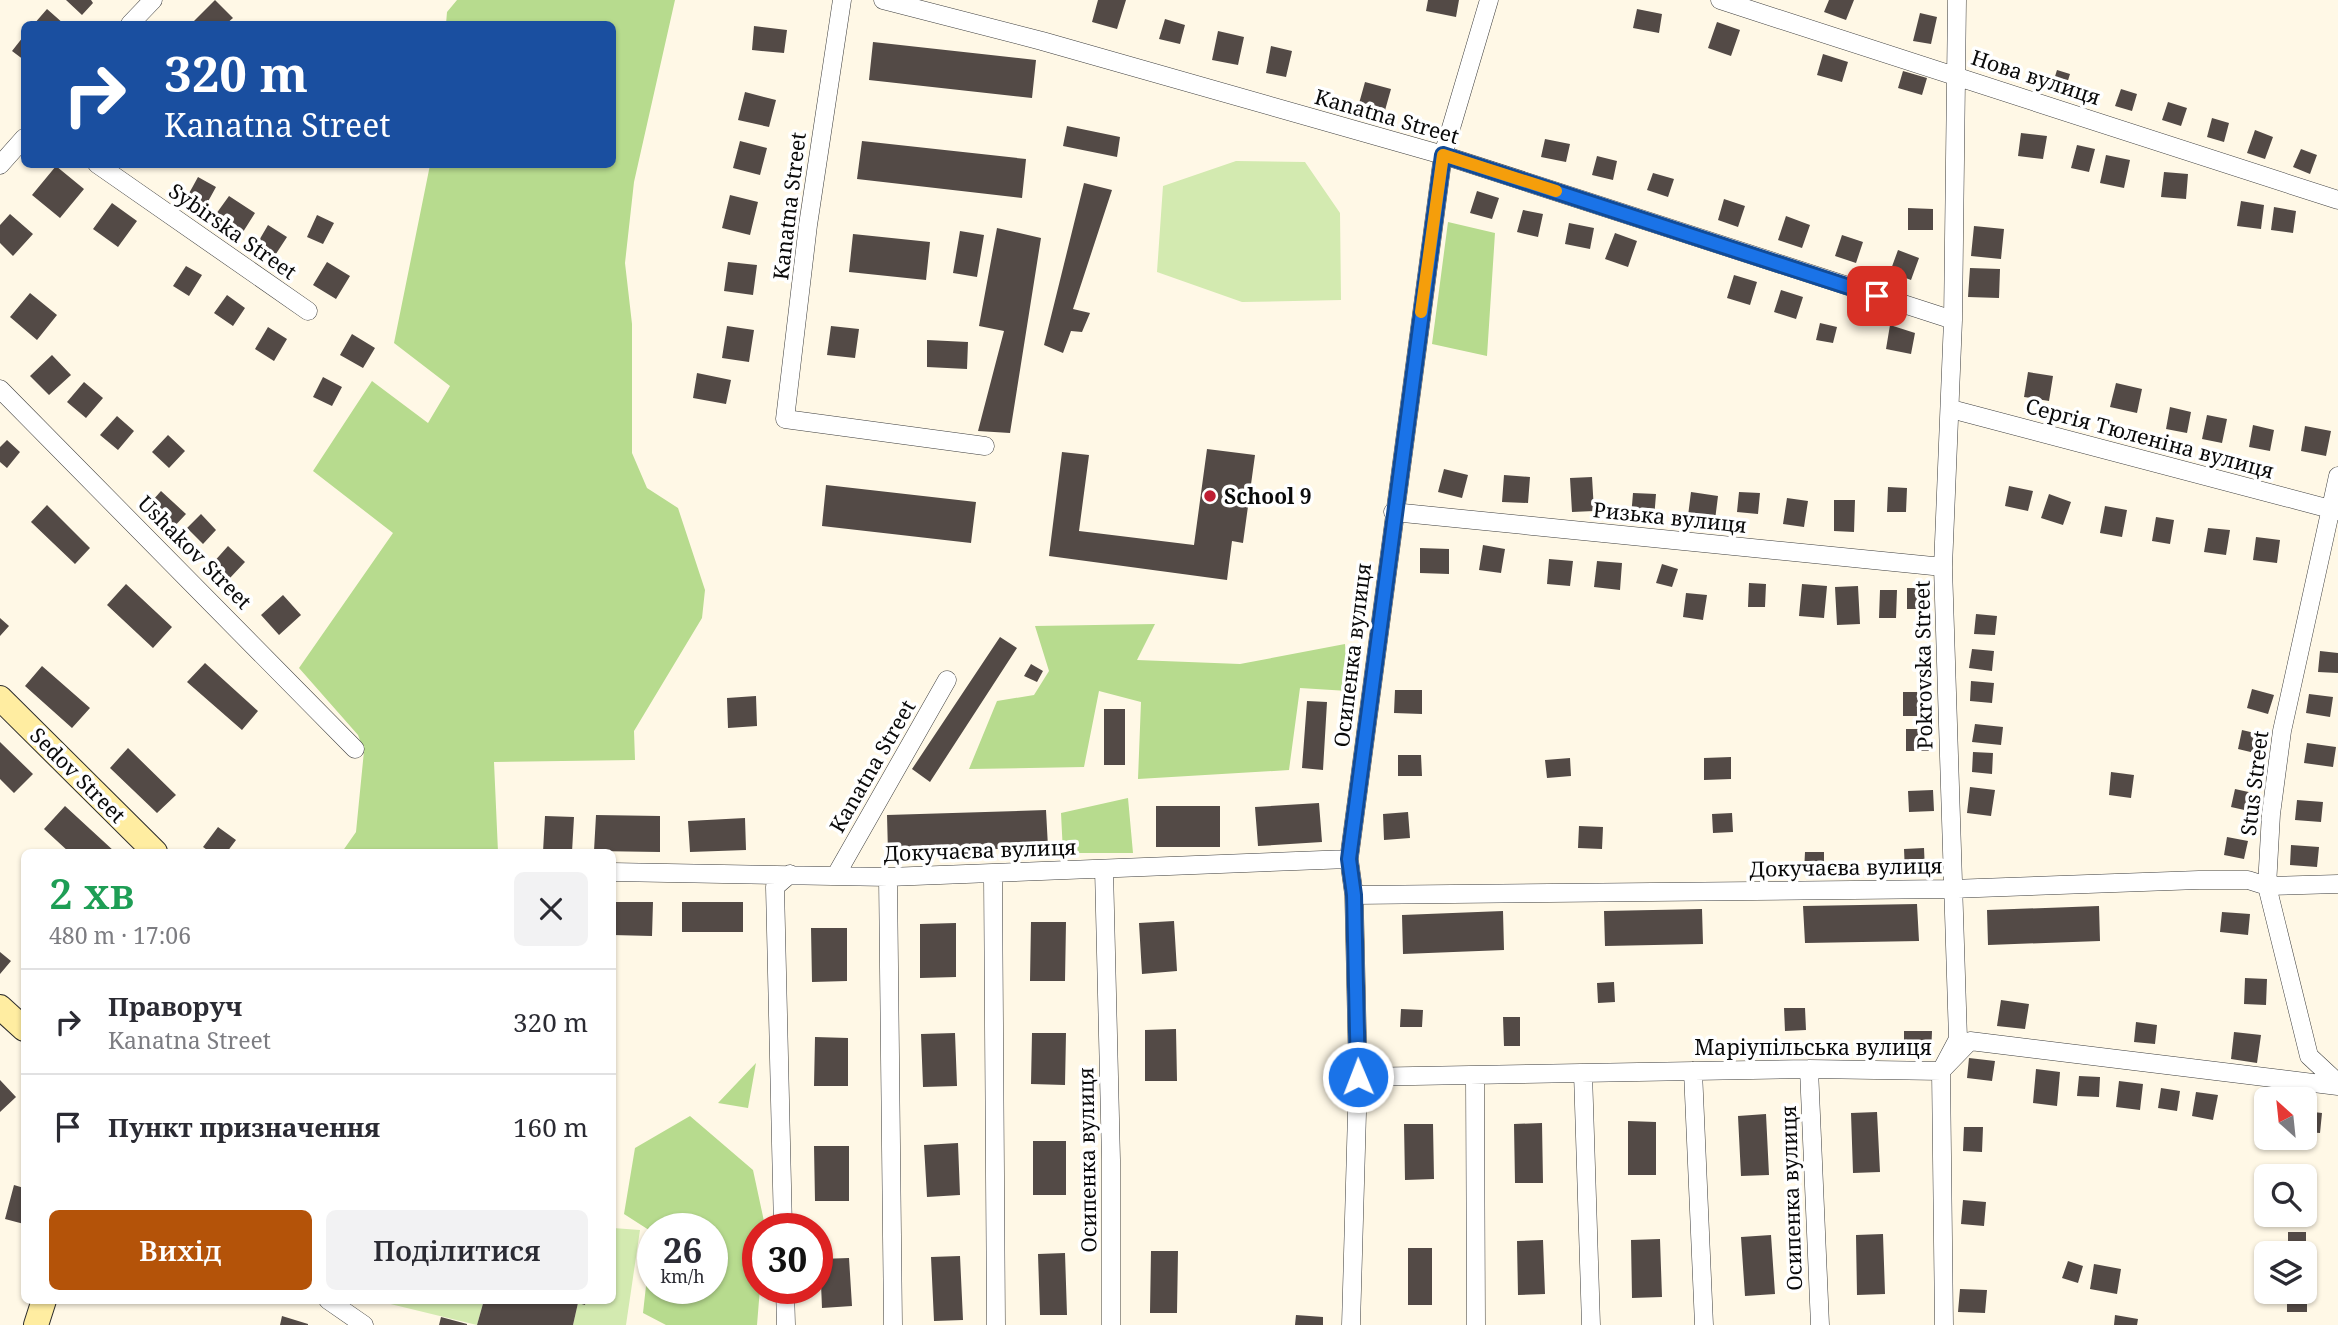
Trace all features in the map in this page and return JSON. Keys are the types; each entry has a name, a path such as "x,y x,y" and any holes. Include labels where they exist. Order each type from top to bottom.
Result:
{"street":[{"path":"133,21 153,0"},
{"name":"Kanatna Street","path":"842,0 808,225 785,419 985,446"},
{"name":"Kanatna Street","path":"883,0 1056,44 1443,155 1954,320"},
{"name":"Осипенка вулиця","path":"1351,1325 1358,1077 1354,895 1349,859 1393,512 1443,155 1489,0"},
{"name":"Нова вулиця","path":"1720,0 2338,200"},
{"name":"Pokrovska Street","path":"1944,1325 1941,1070 1958,1039 1951,889 1943,567 1954,320 1957,0"},
{"path":"0,164 21,141"},
{"name":"Sybirska Street","path":"103,168 308,311"},
{"name":"Ushakov Street","path":"0,389 355,749"},
{"name":"Сергія Тюленіна вулиця","path":"1951,409 2334,510"},
{"name":"Stus Street","path":"2338,476 2334,510 2282,731 2271,814 2267,886 2309,1056 2338,1084"},
{"name":"Ризька вулиця","path":"1393,512 1943,567"},
{"name":"Kanatna Street","path":"836,875 947,680"},
{"name":"Sedov Street","path":"0,698 152,849"},
{"name":"Докучаєва вулиця","path":"616,872 888,877 1349,859"},
{"name":"Осипенка вулиця","path":"1104,869 1111,1160 1111,1325"},
{"path":"783,1213 775,887 790,874"},
{"path":"993,875 996,1325"},
{"path":"888,877 893,1325"},
{"name":"Докучаєва вулиця","path":"1354,895 1951,889 2199,880 2248,880 2267,886 2338,884"},
{"path":"0,1007 21,1026"},
{"name":"Маріупільська вулиця","path":"1358,1077 1809,1069 1941,1070 1970,1041 2338,1084"},
{"name":"Осипенка вулиця","path":"1809,1069 1820,1325"},
{"path":"1693,1071 1704,1325"},
{"path":"1583,1073 1591,1325"},
{"path":"1475,1075 1476,1325"},
{"path":"36,1325 43,1304"},
{"path":"334,1304 364,1325"},
{"path":"785,1304 786,1325"}],"green space":[{"path":"457,0 675,0 634,182 625,263 632,324 632,453 647,488 678,508 705,590 702,618 634,731 635,760 494,762 498,849 344,849 356,832 364,751 358,735 299,668 393,533 313,471 372,381 428,423 450,386 394,343 429,168 616,168 616,21 446,21 447,12"},
{"path":"1236,161 1305,162 1340,213 1341,300 1242,302 1157,272 1163,186"},
{"path":"1448,222 1495,233 1487,356 1432,344"},
{"path":"1155,624 1137,660 1240,664 1345,644 1348,691 1300,688 1289,770 1138,779 1141,702 1099,691 1084,767 969,769 997,701 1034,695 1049,671 1035,626"},
{"path":"1128,798 1133,853 1063,853 1061,813"},
{"path":"756,1063 748,1108 718,1103"},
{"path":"690,1116 753,1170 762,1213 742,1213 742,1304 759,1304 757,1325 666,1325 643,1313 644,1304 728,1304 728,1213 637,1213 637,1222 624,1214 635,1148"},
{"path":"616,1228 637,1230 637,1250 626,1325 573,1325 578,1304 616,1304"},
{"path":"390,1304 483,1304 477,1325"}],"building":[{"path":"66,0 91,0 93,3 82,15"},
{"path":"215,0 233,18 230,21 194,21"},
{"path":"1098,0 1126,0 1117,29 1092,22"},
{"path":"1428,0 1459,0 1456,17 1426,11"},
{"path":"1829,0 1854,0 1846,20 1824,12"},
{"path":"47,9 61,21 37,21"},
{"path":"1637,9 1662,14 1659,33 1633,28"},
{"path":"1920,13 1937,17 1931,44 1913,41"},
{"path":"1165,19 1185,25 1180,44 1159,39"},
{"path":"1717,22 1740,30 1731,56 1708,48"},
{"path":"754,26 787,30 784,53 752,50"},
{"path":"1218,31 1244,37 1238,65 1212,60"},
{"path":"21,40 21,58 12,51"},
{"path":"873,42 1036,60 1032,98 869,80"},
{"path":"1271,46 1292,51 1286,77 1266,73"},
{"path":"1823,54 1848,62 1842,82 1817,75"},
{"path":"2057,70 2070,74 2065,90 2052,86"},
{"path":"1903,71 1927,78 1922,95 1898,88"},
{"path":"1365,82 1391,89 1384,114 1358,107"},
{"path":"2121,89 2137,94 2132,111 2115,106"},
{"path":"745,92 776,100 769,127 738,120"},
{"path":"2168,102 2187,108 2181,126 2162,120"},
{"path":"2212,118 2229,123 2224,142 2207,137"},
{"path":"1067,126 1120,137 1117,157 1063,146"},
{"path":"2255,130 2273,137 2265,159 2247,153"},
{"path":"2021,133 2047,136 2043,159 2018,156"},
{"path":"1545,139 1570,144 1566,162 1541,157"},
{"path":"740,141 767,148 760,175 733,168"},
{"path":"862,141 1026,159 1022,198 857,179"},
{"path":"2077,145 2095,149 2089,172 2071,168"},
{"path":"2301,149 2317,155 2310,174 2293,167"},
{"path":"2106,155 2130,160 2124,188 2100,183"},
{"path":"1597,156 1617,161 1613,180 1592,175"},
{"path":"54,168 58,168 84,189 60,218 32,195"},
{"path":"2164,172 2188,174 2186,199 2161,197"},
{"path":"1653,173 1674,179 1668,197 1647,190"},
{"path":"198,177 216,187 205,207 187,197"},
{"path":"1084,183 1112,190 1073,309 1090,313 1082,332 1071,331 1063,353 1044,345"},
{"path":"1477,191 1499,198 1492,219 1470,213"},
{"path":"730,195 758,202 750,235 722,228"},
{"path":"229,196 255,213 243,232 216,214"},
{"path":"1724,199 1745,206 1738,227 1718,220"},
{"path":"2241,201 2264,205 2261,229 2237,226"},
{"path":"112,203 137,221 118,247 93,229"},
{"path":"2274,207 2296,211 2293,233 2271,230"},
{"path":"1908,208 1933,209 1933,230 1908,230"},
{"path":"1523,210 1543,214 1538,237 1517,232"},
{"path":"10,214 33,234 13,256 0,243 0,225"},
{"path":"317,215 334,223 323,244 307,237"},
{"path":"1786,216 1810,225 1802,248 1778,240"},
{"path":"1569,223 1594,228 1590,249 1565,244"},
{"path":"268,225 287,237 272,260 254,249"},
{"path":"1974,226 2004,229 2001,259 1971,256"},
{"path":"997,228 1041,238 1010,433 978,431 1004,331 979,326"},
{"path":"960,231 984,235 977,277 953,273"},
{"path":"1615,233 1637,241 1628,267 1605,259"},
{"path":"853,234 930,242 926,280 849,272"},
{"path":"1842,235 1863,242 1856,263 1835,256"},
{"path":"1898,250 1919,258 1911,280 1890,272"},
{"path":"327,262 350,276 336,299 313,285"},
{"path":"728,262 757,265 753,295 724,291"},
{"path":"186,266 202,275 189,296 173,286"},
{"path":"1970,268 2000,269 1999,298 1968,297"},
{"path":"1734,275 1757,282 1750,305 1727,298"},
{"path":"1781,290 1803,297 1796,319 1774,312"},
{"path":"30,293 57,315 37,340 10,317"},
{"path":"227,295 245,308 233,326 214,313"},
{"path":"1820,323 1837,327 1833,343 1816,340"},
{"path":"1890,325 1915,333 1911,354 1886,349"},
{"path":"727,326 754,330 749,362 722,358"},
{"path":"831,326 859,329 855,358 827,355"},
{"path":"268,327 287,339 274,361 255,349"},
{"path":"352,334 375,348 363,368 340,355"},
{"path":"927,340 968,342 967,369 927,367"},
{"path":"52,355 71,375 49,395 30,376"},
{"path":"2028,372 2053,376 2049,401 2024,397"},
{"path":"697,373 731,380 726,404 693,398"},
{"path":"323,377 342,387 332,406 313,397"},
{"path":"84,382 103,398 86,418 67,402"},
{"path":"2116,383 2142,389 2137,413 2110,407"},
{"path":"2170,407 2191,412 2187,433 2166,429"},
{"path":"2207,415 2227,419 2222,443 2202,439"},
{"path":"117,416 134,431 118,450 100,435"},
{"path":"2253,425 2274,430 2270,451 2249,447"},
{"path":"2305,426 2331,431 2326,456 2301,451"},
{"path":"168,435 185,451 169,468 152,452"},
{"path":"7,440 20,452 7,468 0,462 0,447"},
{"path":"1207,449 1255,455 1243,543 1232,541 1227,580 1049,556 1062,452 1089,455 1079,531 1194,545"},
{"path":"1444,469 1468,475 1462,498 1438,492"},
{"path":"1504,475 1530,477 1528,503 1502,502"},
{"path":"1592,477 1594,511 1572,512 1570,478"},
{"path":"826,485 976,502 971,543 822,526"},
{"path":"2009,486 2033,491 2028,511 2005,506"},
{"path":"1888,487 1907,488 1906,512 1887,512"},
{"path":"161,491 186,514 170,531 145,509"},
{"path":"1691,492 1718,496 1715,520 1688,516"},
{"path":"1739,492 1760,493 1758,514 1737,512"},
{"path":"1633,493 1656,494 1654,519 1631,517"},
{"path":"2049,494 2071,502 2063,525 2041,518"},
{"path":"1787,498 1808,501 1804,527 1783,524"},
{"path":"1834,500 1855,500 1854,532 1834,531"},
{"path":"47,505 90,548 75,564 31,522"},
{"path":"2105,506 2127,510 2122,537 2100,533"},
{"path":"201,514 216,530 203,544 187,528"},
{"path":"2156,517 2174,520 2170,544 2152,541"},
{"path":"2208,528 2230,530 2226,555 2204,552"},
{"path":"2256,537 2280,540 2277,563 2253,560"},
{"path":"1483,545 1505,549 1501,573 1479,570"},
{"path":"228,546 245,562 229,579 212,564"},
{"path":"1420,548 1449,549 1449,574 1420,573"},
{"path":"1549,559 1573,561 1570,586 1547,584"},
{"path":"1597,561 1622,563 1620,590 1594,587"},
{"path":"1662,564 1678,569 1672,587 1656,583"},
{"path":"1749,583 1766,584 1765,607 1748,607"},
{"path":"126,584 172,627 153,648 107,605"},
{"path":"1802,584 1827,586 1824,618 1799,616"},
{"path":"1858,586 1860,624 1837,625 1835,587"},
{"path":"1907,588 1927,588 1927,609 1907,609"},
{"path":"1880,590 1897,590 1896,618 1879,618"},
{"path":"1686,593 1707,595 1703,620 1683,617"},
{"path":"283,595 301,615 279,635 261,615"},
{"path":"1976,614 1997,616 1995,635 1974,634"},
{"path":"0,618 9,626 0,636"},
{"path":"1000,637 1017,648 930,782 912,769"},
{"path":"1972,649 1994,651 1992,671 1969,668"},
{"path":"2320,651 2338,653 2338,673 2318,672"},
{"path":"205,663 258,711 242,730 187,682"},
{"path":"1031,664 1043,671 1037,682 1024,676"},
{"path":"42,666 90,708 72,728 25,686"},
{"path":"1971,681 1994,683 1992,703 1970,701"},
{"path":"2252,689 2274,695 2268,714 2247,708"},
{"path":"1395,690 1422,690 1422,714 1394,713"},
{"path":"1903,692 1930,692 1930,716 1903,716"},
{"path":"2309,694 2333,697 2330,717 2306,713"},
{"path":"756,696 757,726 728,728 727,698"},
{"path":"1307,701 1327,702 1323,770 1302,768"},
{"path":"1104,709 1125,709 1125,765 1104,765"},
{"path":"1975,724 2003,727 2001,745 1972,742"},
{"path":"1906,729 1929,729 1929,751 1906,751"},
{"path":"2242,730 2263,735 2259,754 2238,749"},
{"path":"0,742 33,774 14,793 0,779"},
{"path":"2307,743 2336,747 2333,767 2304,763"},
{"path":"128,748 176,795 157,813 110,768"},
{"path":"1973,752 1993,753 1992,774 1972,772"},
{"path":"1398,755 1421,755 1422,776 1398,776"},
{"path":"1731,757 1731,779 1704,780 1704,758"},
{"path":"1570,758 1571,776 1547,778 1545,760"},
{"path":"2111,772 2134,775 2131,798 2109,795"},
{"path":"1970,787 1995,790 1991,816 1967,813"},
{"path":"2235,789 2253,793 2249,811 2231,807"},
{"path":"1933,790 1934,811 1909,812 1908,791"},
{"path":"2297,800 2323,802 2321,822 2295,820"},
{"path":"1319,803 1322,842 1258,846 1255,807"},
{"path":"65,806 112,849 66,849 44,829"},
{"path":"1156,806 1220,806 1220,847 1156,847"},
{"path":"1046,810 1048,847 888,853 887,815"},
{"path":"1408,812 1410,838 1384,840 1383,814"},
{"path":"1732,813 1733,832 1713,833 1712,814"},
{"path":"596,815 660,816 660,852 594,849"},
{"path":"545,816 574,817 572,849 543,849"},
{"path":"745,818 746,850 690,852 688,821"},
{"path":"1579,826 1603,827 1602,849 1578,848"},
{"path":"218,827 236,840 229,849 203,847"},
{"path":"2227,837 2248,841 2244,859 2224,855"},
{"path":"2291,845 2319,847 2317,867 2290,865"},
{"path":"1924,848 1925,871 1905,872 1904,849"},
{"path":"1805,852 1824,852 1824,873 1804,872"},
{"path":"616,902 653,902 652,936 616,935"},
{"path":"682,902 743,902 743,932 682,932"},
{"path":"1917,904 1919,941 1805,943 1803,906"},
{"path":"2099,906 2100,941 1988,945 1987,910"},
{"path":"1702,909 1703,944 1605,946 1604,911"},
{"path":"1503,911 1504,950 1403,954 1402,915"},
{"path":"2222,912 2250,914 2248,935 2220,932"},
{"path":"1174,921 1177,971 1142,974 1139,923"},
{"path":"1031,922 1066,922 1065,981 1030,981"},
{"path":"956,923 956,977 920,978 920,924"},
{"path":"811,928 847,928 847,981 812,982"},
{"path":"0,952 11,961 0,974"},
{"path":"2245,978 2267,979 2266,1005 2244,1004"},
{"path":"1614,982 1615,1002 1598,1003 1597,983"},
{"path":"2001,1000 2029,1004 2025,1029 1997,1026"},
{"path":"1784,1008 1805,1008 1806,1030 1785,1031"},
{"path":"1401,1009 1423,1010 1422,1027 1400,1027"},
{"path":"1503,1017 1520,1017 1520,1046 1504,1046"},
{"path":"2136,1022 2157,1025 2155,1044 2134,1042"},
{"path":"1176,1029 1177,1081 1145,1081 1145,1030"},
{"path":"1904,1031 1932,1031 1931,1056 1904,1056"},
{"path":"2234,1032 2261,1035 2257,1063 2231,1059"},
{"path":"955,1033 957,1086 923,1087 921,1034"},
{"path":"1032,1033 1066,1033 1065,1085 1031,1084"},
{"path":"815,1037 848,1038 848,1086 814,1086"},
{"path":"1969,1058 1995,1061 1992,1081 1967,1078"},
{"path":"2036,1069 2060,1072 2057,1106 2033,1103"},
{"path":"2079,1076 2100,1077 2099,1097 2077,1096"},
{"path":"0,1080 16,1097 0,1112"},
{"path":"2119,1081 2143,1084 2140,1110 2116,1107"},
{"path":"2161,1088 2180,1091 2177,1111 2158,1108"},
{"path":"2196,1092 2218,1095 2213,1120 2192,1116"},
{"path":"1877,1112 1880,1172 1853,1173 1851,1113"},
{"path":"2317,1112 2322,1113 2320,1133 2317,1133"},
{"path":"1766,1114 1769,1175 1741,1176 1738,1116"},
{"path":"1628,1121 1656,1122 1656,1175 1628,1175"},
{"path":"1542,1123 1543,1183 1515,1183 1514,1124"},
{"path":"1404,1124 1433,1124 1434,1179 1405,1180"},
{"path":"1964,1127 1983,1127 1982,1152 1963,1151"},
{"path":"1033,1141 1066,1141 1066,1195 1033,1195"},
{"path":"958,1143 960,1195 927,1197 924,1145"},
{"path":"814,1146 849,1146 849,1201 815,1201"},
{"path":"14,1185 21,1187 21,1223 5,1219"},
{"path":"1963,1200 1986,1202 1984,1226 1961,1224"},
{"path":"2288,1232 2306,1232 2306,1241 2288,1241"},
{"path":"1883,1234 1885,1294 1857,1295 1856,1235"},
{"path":"1771,1235 1775,1294 1745,1296 1741,1237"},
{"path":"1660,1239 1662,1297 1632,1298 1631,1240"},
{"path":"1543,1240 1545,1294 1518,1295 1517,1241"},
{"path":"1408,1248 1432,1248 1432,1305 1408,1305"},
{"path":"1151,1251 1178,1251 1177,1313 1150,1313"},
{"path":"1065,1253 1067,1315 1040,1315 1038,1254"},
{"path":"960,1256 963,1320 934,1321 931,1257"},
{"path":"849,1258 852,1306 822,1308 822,1304 833,1304 833,1259"},
{"path":"2068,1261 2083,1266 2078,1283 2062,1278"},
{"path":"2094,1264 2121,1269 2117,1294 2090,1289"},
{"path":"1960,1289 1987,1290 1985,1313 1958,1312"},
{"path":"483,1304 578,1304 573,1325 477,1325"},
{"path":"2287,1304 2307,1304 2307,1312 2287,1312"},
{"path":"1296,1315 1323,1317 1323,1325 1295,1325"},
{"path":"2115,1315 2138,1319 2137,1325 2114,1325"},
{"path":"282,1316 308,1324 308,1325 280,1325"},
{"path":"441,1317 467,1324 467,1325 439,1325"}],"slow traffic":[{"path":"1421,312 1443,155 1556,191"}],"place":[{"name":"School 9","path":"1210,496"}],"route":[{"path":"1358,1077 1354,895 1349,859 1393,512 1443,155 1877,296"}]}
